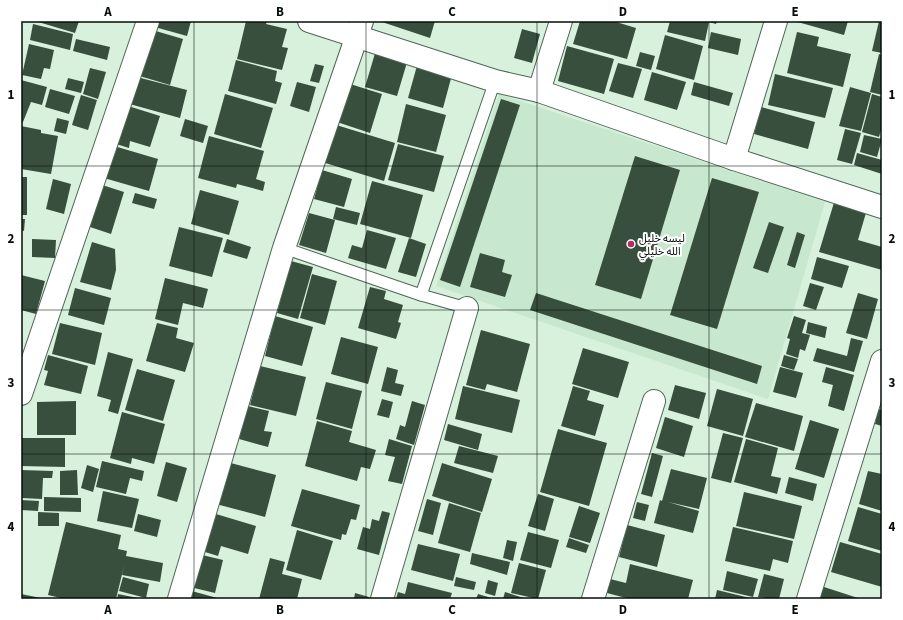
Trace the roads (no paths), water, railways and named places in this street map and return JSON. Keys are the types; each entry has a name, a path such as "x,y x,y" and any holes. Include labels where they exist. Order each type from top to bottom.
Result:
{"street":[{"path":"21,394 148,21"},
{"path":"309,21 360,29 496,81 539,91 734,159 882,207"},
{"path":"539,91 561,21"},
{"path":"734,159 776,21"},
{"path":"178,599 284,248 360,29"},
{"path":"382,599 467,308"},
{"path":"808,599 882,361"},
{"path":"593,599 654,401"}],"lane":[{"path":"421,295 496,81"},
{"path":"284,248 421,295 467,308"}],"place":[{"name":"ليسه خليل الله خليلي","path":"631,244"}]}
